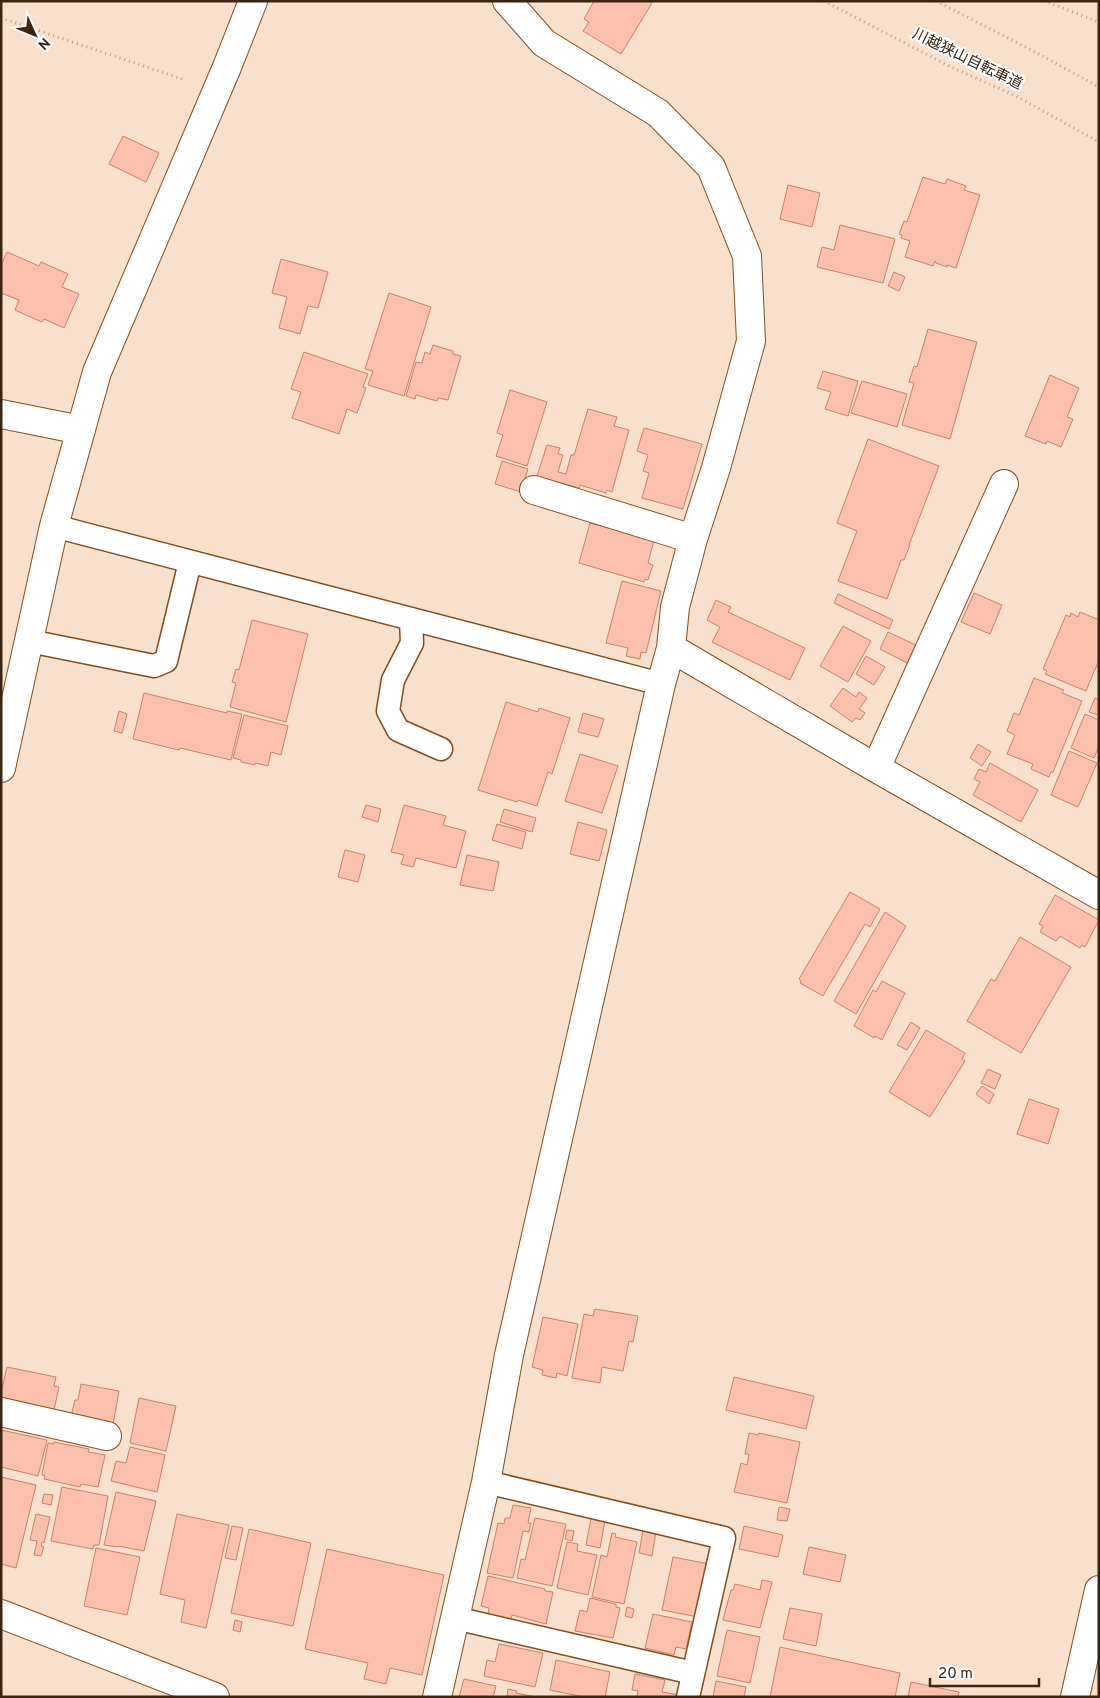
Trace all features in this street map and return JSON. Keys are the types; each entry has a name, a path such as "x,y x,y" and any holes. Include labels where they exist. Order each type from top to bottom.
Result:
{"street":[{"path":"1,768 54,526 97,372 217,91 253,1"},
{"path":"437,1697 486,1482 509,1355 661,684 671,648 675,608 693,539 716,468 751,342 747,256 711,167 658,112 544,43 507,1"},
{"path":"1,414 81,430"},
{"path":"876,768 1004,484"},
{"path":"534,490 693,539"},
{"path":"671,648 1099,895"},
{"path":"1,1412 107,1436"},
{"path":"1075,1697 1099,1590"},
{"path":"1,1614 215,1697"}],"lane":[{"path":"54,526 661,684"},
{"path":"29,641 154,666 166,661 190,562"},
{"path":"411,619 412,643 393,680 388,711 398,730 441,749"},
{"path":"486,1482 724,1538 688,1697"},
{"path":"455,1618 693,1673"}],"path":[{"name":"川越狭山自転車道","path":"824,1 950,66 1016,96 1099,142"},
{"path":"936,1 1099,87"},
{"path":"1044,1 1099,22"},
{"path":"1,18 217,91"}],"building":[{"path":"594,1 649,1 652,3 621,54 583,31 589,22 584,19"},
{"path":"123,136 159,153 146,182 109,164"},
{"path":"923,177 945,184 947,179 966,186 964,190 980,195 956,268 947,265 947,267 935,261 933,266 905,257 910,241 901,238 902,235 899,234 904,221 907,222"},
{"path":"788,185 820,193 812,227 780,219"},
{"path":"840,225 895,239 883,283 817,267 822,247 834,250"},
{"path":"7,252 39,266 41,262 68,274 62,287 79,294 64,328 44,319 42,322 15,310 19,300 1,293 1,265"},
{"path":"281,259 328,272 318,308 308,306 300,334 279,328 287,297 272,293"},
{"path":"894,272 905,277 899,291 888,286"},
{"path":"389,293 431,307 404,396 368,385 373,371 365,369"},
{"path":"928,329 977,342 950,439 902,425 914,383 909,382 914,366 917,367"},
{"path":"433,345 453,351 453,354 461,356 448,400 438,398 437,401 416,395 415,399 406,396 416,362 422,363 425,352 430,354"},
{"path":"304,352 368,374 363,387 366,388 357,413 347,409 339,434 292,418 301,392 291,389"},
{"path":"823,371 858,381 848,416 825,409 831,392 817,388"},
{"path":"1050,375 1079,388 1067,417 1073,419 1061,447 1047,441 1046,444 1025,436"},
{"path":"862,381 907,394 897,427 851,413"},
{"path":"510,390 547,402 527,466 496,456 503,435 497,433"},
{"path":"588,409 617,417 614,426 629,430 612,492 607,490 606,493 580,485 579,488 537,476 547,445 560,448 558,454 563,455 558,472 566,474"},
{"path":"644,428 702,444 683,509 642,498 649,473 643,471 648,455 637,451"},
{"path":"868,439 939,466 910,545 904,560 901,560 887,599 838,581 857,531 837,523"},
{"path":"502,461 528,469 521,492 495,484"},
{"path":"590,523 654,540 648,563 653,565 648,580 645,579 644,582 579,563"},
{"path":"622,581 661,591 646,653 641,652 640,659 626,656 628,648 606,643"},
{"path":"974,593 1002,605 990,634 961,622"},
{"path":"838,594 893,620 889,629 834,603"},
{"path":"716,600 731,607 728,612 805,648 790,680 712,642 720,627 707,620"},
{"path":"1080,612 1099,620 1099,660 1086,691 1045,674 1047,671 1043,669 1066,615 1070,617 1071,613 1078,617"},
{"path":"252,620 308,634 286,722 230,707 236,683 232,682 236,669 239,670"},
{"path":"843,626 871,641 848,682 820,666"},
{"path":"888,632 918,646 909,664 880,649"},
{"path":"866,656 885,667 874,685 856,674"},
{"path":"1034,678 1064,690 1062,693 1082,701 1053,772 1051,772 1049,777 1031,769 1033,764 1007,754 1015,735 1007,731 1014,713 1019,715"},
{"path":"843,688 856,697 859,692 867,698 859,709 865,713 860,720 856,718 852,722 830,706"},
{"path":"144,693 227,713 227,711 242,714 231,760 133,739"},
{"path":"1095,698 1099,700 1099,715 1089,712"},
{"path":"506,702 538,712 539,708 570,718 552,774 548,772 537,806 478,790"},
{"path":"119,711 127,714 122,733 114,731"},
{"path":"583,713 604,719 598,737 578,732"},
{"path":"1085,714 1099,720 1099,746 1094,758 1071,748"},
{"path":"244,715 288,726 281,755 271,752 268,766 241,762 241,760 233,758"},
{"path":"978,744 991,752 982,766 970,758"},
{"path":"1069,751 1097,763 1078,807 1051,795"},
{"path":"580,754 618,766 602,813 565,801"},
{"path":"990,763 1038,790 1021,822 973,795 980,782 974,779 979,769 986,772"},
{"path":"366,805 381,809 378,822 362,817"},
{"path":"404,805 446,816 443,825 466,831 456,868 416,858 413,867 401,864 404,855 391,852"},
{"path":"504,809 536,818 532,832 500,822"},
{"path":"578,822 607,830 599,861 570,854"},
{"path":"497,824 526,832 522,849 492,840"},
{"path":"345,850 365,855 358,882 338,877"},
{"path":"467,855 499,862 493,891 460,885"},
{"path":"850,892 880,909 870,927 865,924 823,996 800,983 799,979"},
{"path":"1055,895 1099,920 1085,947 1082,945 1080,948 1060,936 1056,941 1040,932 1043,926 1039,924"},
{"path":"885,912 906,926 856,1014 834,1001"},
{"path":"1020,937 1071,967 1021,1053 967,1021 991,979 995,981"},
{"path":"882,981 905,993 882,1040 875,1036 874,1038 854,1026 873,990 876,992"},
{"path":"911,1022 920,1028 907,1050 897,1045"},
{"path":"926,1030 965,1053 962,1059 965,1061 930,1117 889,1092"},
{"path":"988,1069 1001,1075 995,1089 981,1083"},
{"path":"982,1086 994,1094 989,1104 976,1094"},
{"path":"1029,1099 1059,1109 1048,1144 1017,1134"},
{"path":"595,1309 638,1316 633,1342 629,1341 623,1371 602,1367 600,1383 572,1378 584,1314 593,1316"},
{"path":"543,1317 578,1324 567,1376 557,1373 556,1378 542,1375 543,1370 532,1367"},
{"path":"7,1367 56,1377 54,1386 59,1387 54,1410 56,1410 56,1413 1,1402 1,1393"},
{"path":"734,1377 814,1396 806,1429 726,1410"},
{"path":"81,1384 119,1391 113,1425 71,1416 75,1400 78,1400"},
{"path":"139,1398 176,1406 166,1451 130,1443"},
{"path":"1,1430 47,1440 38,1476 1,1467"},
{"path":"749,1433 758,1435 759,1433 800,1442 787,1503 734,1492 741,1463 747,1465 749,1454 745,1454"},
{"path":"54,1442 89,1449 88,1452 105,1455 98,1487 81,1484 80,1487 44,1479 45,1476 42,1475 48,1443 54,1444"},
{"path":"130,1447 165,1455 157,1492 111,1481 116,1461 126,1463"},
{"path":"1,1477 36,1485 16,1568 1,1564"},
{"path":"62,1487 108,1496 99,1545 94,1545 93,1549 51,1541"},
{"path":"116,1492 156,1501 144,1551 104,1545"},
{"path":"44,1494 53,1495 51,1505 42,1503"},
{"path":"513,1505 531,1508 528,1523 531,1523 529,1532 523,1531 513,1578 487,1573 498,1523 504,1524 505,1518 510,1518"},
{"path":"779,1507 790,1509 787,1521 777,1520"},
{"path":"36,1514 50,1517 44,1543 42,1542 41,1546 44,1547 41,1556 34,1555 37,1541 30,1540"},
{"path":"177,1514 229,1525 206,1628 181,1622 185,1600 160,1594"},
{"path":"535,1518 566,1524 552,1586 517,1578 521,1559 525,1560"},
{"path":"591,1518 605,1521 600,1548 586,1545"},
{"path":"232,1526 243,1528 236,1560 225,1558"},
{"path":"744,1526 783,1535 778,1557 739,1549"},
{"path":"249,1529 311,1543 293,1626 231,1613"},
{"path":"567,1530 574,1531 572,1541 565,1539"},
{"path":"643,1530 656,1532 652,1556 639,1553"},
{"path":"612,1533 616,1534 615,1537 637,1542 624,1604 592,1597 601,1555 607,1557"},
{"path":"567,1542 578,1544 577,1551 597,1555 588,1595 557,1588"},
{"path":"809,1547 846,1555 840,1582 803,1574"},
{"path":"96,1548 140,1557 127,1615 84,1606"},
{"path":"327,1549 444,1575 422,1675 390,1668 386,1684 364,1679 368,1663 305,1649"},
{"path":"673,1557 709,1564 698,1617 662,1610"},
{"path":"488,1576 553,1592 546,1624 512,1615 511,1619 488,1614 489,1608 481,1606"},
{"path":"762,1580 772,1582 760,1628 723,1620 731,1590 733,1590 735,1584 760,1590"},
{"path":"590,1598 616,1604 616,1607 620,1608 613,1638 575,1631 580,1610 587,1612"},
{"path":"627,1607 634,1609 632,1618 625,1616"},
{"path":"790,1608 822,1614 816,1646 783,1639"},
{"path":"653,1614 692,1622 686,1649 676,1647 674,1655 645,1648"},
{"path":"235,1620 242,1622 240,1632 233,1630"},
{"path":"727,1630 760,1637 750,1683 717,1676"},
{"path":"499,1644 543,1653 535,1687 484,1676 487,1660 495,1662"},
{"path":"780,1647 900,1673 895,1697 770,1697"},
{"path":"556,1660 610,1672 605,1697 584,1697 550,1690"},
{"path":"635,1674 665,1680 662,1692 679,1695 678,1697 637,1697 638,1691 632,1690"},
{"path":"464,1679 496,1686 493,1697 459,1697"},
{"path":"716,1681 746,1687 744,1697 713,1697"},
{"path":"911,1682 959,1692 958,1697 908,1697"},
{"path":"508,1689 517,1691 516,1693 536,1697 507,1697"}]}
